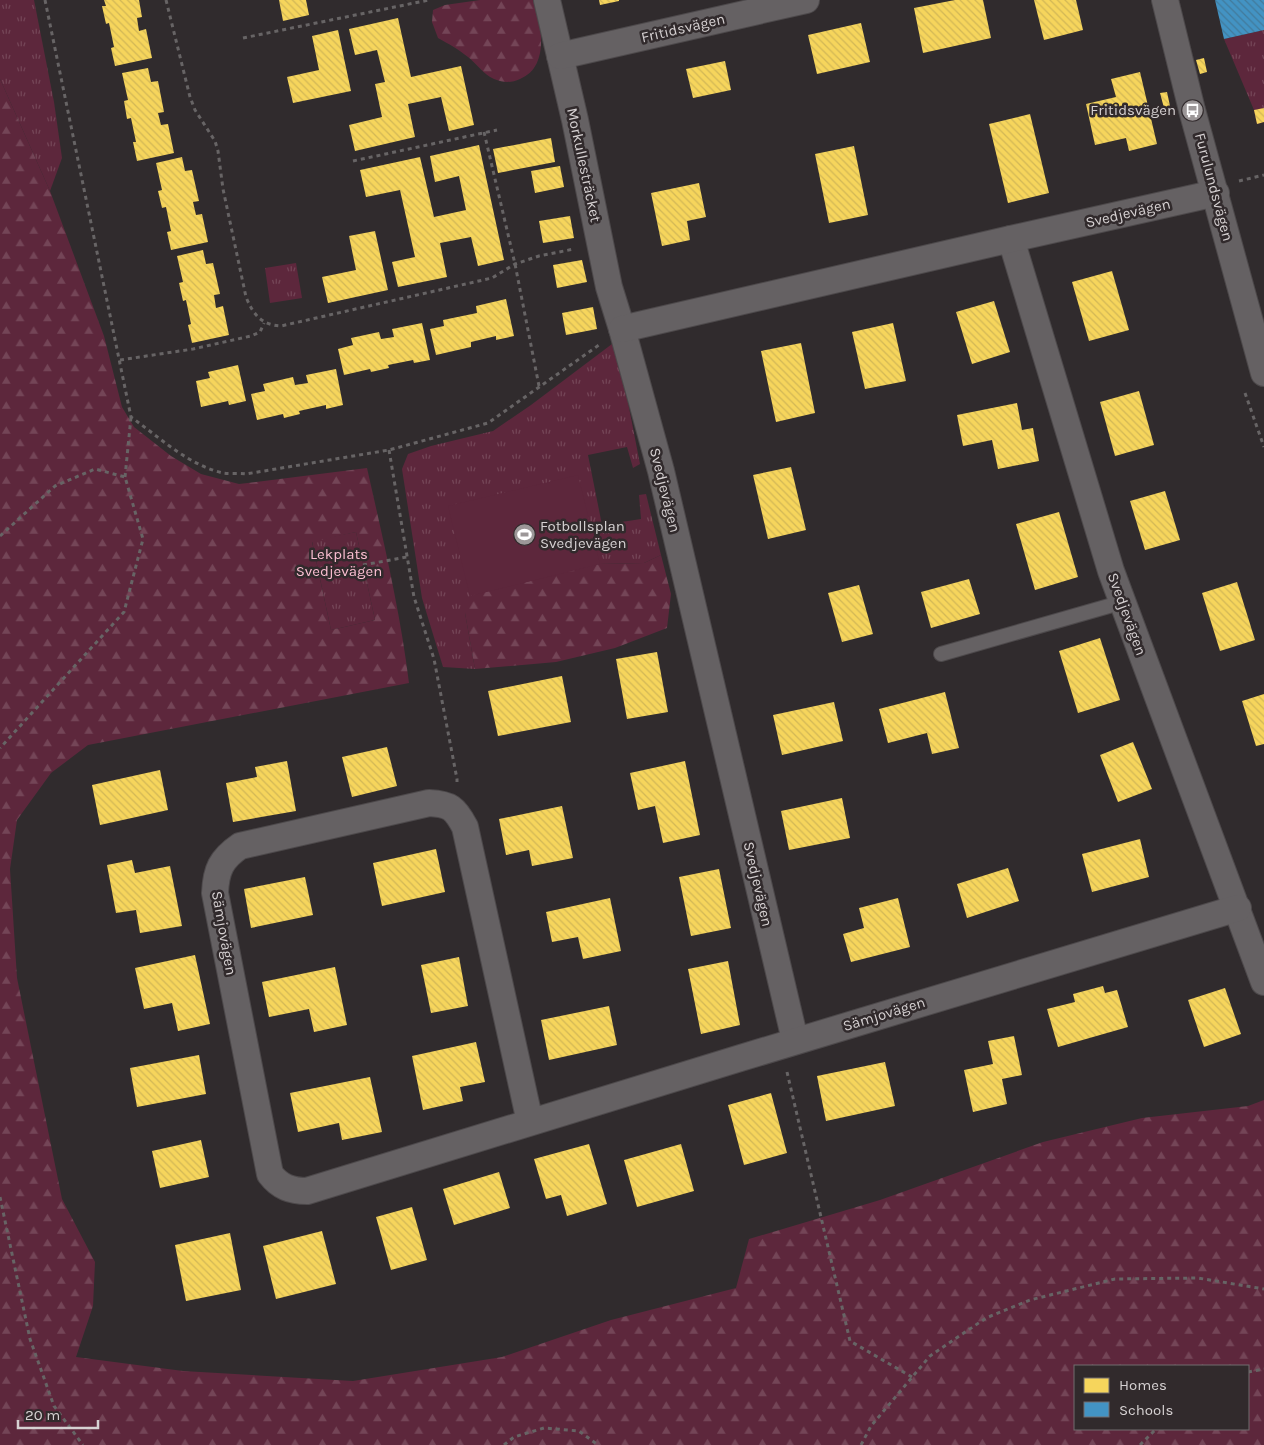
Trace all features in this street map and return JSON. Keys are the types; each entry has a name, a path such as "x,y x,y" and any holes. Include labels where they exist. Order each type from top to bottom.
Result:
{"street":[{"name":"Morkullesträcket","path":"547,0 576,120 609,287 622,329"},
{"name":"Fritidsvägen","path":"560,56 806,0"},
{"name":"Furulundsvägen","path":"1165,0 1192,110 1264,374"},
{"name":"Svedjevägen","path":"788,1043 661,471 622,329 1216,193"},
{"name":"Svedjevägen","path":"1011,239 1111,571 1264,982"},
{"name":"Sämjovägen","path":"452,807 429,802 240,846 228,854 220,866 216,878 215,893 270,1174 284,1187 295,1191 307,1191 788,1043 1238,908"},
{"path":"452,807 465,827 530,1122"}],"lane":[{"path":"941,654 1123,602"}],"path":[{"path":"0,748 124,612 143,540 125,477 131,416 46,0"},
{"path":"166,0 190,97 195,110 215,142 218,151 223,189 246,296 251,310 264,322 281,326 473,283 492,278 515,264 539,256 602,244"},
{"path":"243,38 429,0"},
{"path":"353,161 497,130"},
{"path":"484,132 515,264 539,386"},
{"path":"120,360 193,349 251,336 260,332 264,322"},
{"path":"131,416 180,453 224,473 246,474 389,450 488,423 622,329"},
{"path":"389,450 414,597 434,659 457,778 452,807"},
{"path":"0,536 55,486 94,469 125,477"},
{"path":"363,565 407,557"},
{"path":"788,1043 850,1341 912,1377"},
{"path":"0,1197 30,1339 54,1406 82,1445"},
{"path":"861,1445 871,1426 930,1356 986,1318 1039,1298 1115,1279 1198,1278 1264,1289"},
{"path":"1249,1372 1264,1369"},
{"path":"504,1445 514,1437 544,1428 579,1432 598,1445"},
{"path":"1140,1445 1155,1430"}],"green space":[{"path":"0,0 34,0 54,102 62,158 50,191 0,79"},
{"path":"480,0 535,0 541,33 540,55 530,73 520,79 507,82 494,79 464,54 438,38 432,22 433,10 445,5"},
{"path":"1264,30 1264,122 1257,124 1254,110 1224,39"},
{"path":"0,79 50,191 104,336 122,407 134,427 171,456 201,474 239,484 367,468 396,602 409,683 88,745 51,773 17,820 10,869 17,978 62,1199 95,1262 93,1306 76,1357 183,1371 353,1381 502,1357 611,1320 736,1288 749,1239 880,1200 1043,1142 1142,1118 1248,1106 1264,1100 1264,1445 0,1445","holes":["356,532 375,620 331,630 312,542"]},
{"path":"296,263 302,298 270,303 265,268"},
{"path":"616,341 640,464 633,468 627,447 588,455 602,525 641,519 639,495 646,494 661,555 644,563 599,564 465,613 475,669 443,667 422,598 402,469 408,454 431,446 493,431"},
{"name":"Fotbollsplan Svedjevägen","path":"578,475 600,564 470,596 448,506"},
{"name":"Lekplats Svedjevägen","path":"356,532 375,620 331,630 312,541"},
{"path":"661,555 671,594 667,628 615,648 556,662 475,669 465,613 470,596 599,564 644,563"}],"building: Homes":[{"path":"104,0 139,0 142,17 137,18 139,31 146,29 152,58 115,66 111,48 114,47 109,23 106,24 102,6 106,6"},
{"path":"279,0 306,0 309,15 283,21"},
{"path":"599,0 619,0 619,1 600,5"},
{"path":"955,0 983,0 991,38 923,53 914,8"},
{"path":"1034,0 1076,0 1083,30 1044,40"},
{"path":"398,18 411,77 461,66 474,125 449,131 441,97 408,104 415,137 355,151 349,125 382,117 375,84 385,82 377,50 355,55 349,29"},
{"path":"861,23 870,62 817,74 808,35"},
{"path":"338,30 351,91 293,103 287,77 319,70 312,36"},
{"path":"1204,58 1207,72 1200,74 1196,60"},
{"path":"725,61 731,90 693,98 686,69"},
{"path":"148,68 151,82 158,81 164,112 158,113 161,125 168,124 174,153 137,161 133,142 136,142 131,118 127,119 124,101 128,100 122,73"},
{"path":"1140,72 1157,144 1129,151 1126,138 1095,145 1086,104 1116,97 1111,79"},
{"path":"1167,92 1170,106 1164,108 1160,93"},
{"path":"1264,108 1264,122 1257,124 1254,110"},
{"path":"1030,114 1049,193 1008,203 989,124"},
{"path":"551,138 555,162 498,173 493,149"},
{"path":"479,145 504,260 478,266 471,237 440,243 447,277 398,287 392,262 415,257 400,190 366,197 360,170 420,157 434,217 466,210 459,176 435,182 430,156"},
{"path":"854,146 868,215 829,223 815,154"},
{"path":"182,157 185,171 192,170 199,201 193,202 196,215 202,214 208,242 171,250 167,232 171,231 166,207 162,208 158,191 162,190 156,163"},
{"path":"560,166 564,187 535,193 531,171"},
{"path":"699,183 706,217 687,221 690,240 662,246 651,193"},
{"path":"570,216 574,238 543,243 539,221"},
{"path":"375,231 388,290 328,303 322,277 356,270 349,236"},
{"path":"203,250 206,264 213,263 220,294 214,295 216,308 223,306 229,335 192,343 188,325 191,324 186,300 183,301 179,283 183,282 177,256"},
{"path":"582,260 587,282 557,288 553,265"},
{"path":"1112,271 1129,330 1089,341 1072,282"},
{"path":"506,299 514,336 496,340 496,336 471,342 471,347 436,355 430,329 444,326 443,320 477,313 476,306"},
{"path":"994,301 1010,352 972,364 956,312"},
{"path":"593,307 597,329 566,335 562,313"},
{"path":"422,323 430,360 414,363 413,360 388,365 389,368 371,372 370,369 344,375 338,349 353,345 351,338 379,332 381,339 394,337 392,329"},
{"path":"893,323 906,381 865,389 852,332"},
{"path":"801,343 815,413 776,422 761,351"},
{"path":"238,365 246,401 229,405 228,401 201,407 196,381 210,378 208,372"},
{"path":"336,369 343,405 326,409 326,405 299,411 300,414 284,418 283,414 257,420 251,394 265,391 263,384 293,377 295,385 308,383 306,375"},
{"path":"1139,391 1154,445 1115,456 1100,402"},
{"path":"1017,403 1022,430 1033,428 1039,461 998,469 992,440 963,446 957,415"},
{"path":"791,467 806,530 768,539 753,475"},
{"path":"1165,491 1180,540 1145,550 1130,501"},
{"path":"1059,512 1078,577 1035,590 1016,524"},
{"path":"969,579 980,614 931,628 921,592"},
{"path":"1237,582 1255,640 1220,651 1202,593"},
{"path":"859,585 873,634 842,642 828,593"},
{"path":"1100,638 1120,700 1078,713 1059,651"},
{"path":"657,652 668,712 627,719 616,659"},
{"path":"562,676 571,722 498,736 488,691"},
{"path":"945,692 959,748 932,754 927,733 888,743 879,709"},
{"path":"1264,694 1264,744 1256,746 1242,701"},
{"path":"834,702 843,741 782,755 773,715"},
{"path":"1133,742 1152,789 1118,802 1100,755"},
{"path":"387,747 397,786 352,797 342,757"},
{"path":"287,761 296,811 233,822 226,783 257,777 255,767"},
{"path":"685,761 700,835 663,843 655,806 638,810 630,773"},
{"path":"160,770 168,810 100,825 92,785"},
{"path":"842,798 850,838 789,850 781,811"},
{"path":"562,806 573,858 532,866 529,850 506,855 499,819"},
{"path":"1140,839 1149,877 1092,892 1082,854"},
{"path":"436,849 445,892 382,906 373,863"},
{"path":"132,860 135,873 170,866 182,926 140,933 136,910 116,913 107,865"},
{"path":"1008,868 1019,901 967,918 957,884"},
{"path":"719,869 731,928 691,936 679,877"},
{"path":"305,877 313,915 251,928 244,889"},
{"path":"610,898 621,951 583,959 578,937 552,942 546,912"},
{"path":"898,898 910,947 851,962 843,934 864,928 859,908"},
{"path":"195,955 210,1024 178,1031 172,1003 144,1009 135,968"},
{"path":"459,957 468,1006 431,1013 421,965"},
{"path":"728,961 740,1025 701,1034 688,969"},
{"path":"335,967 347,1025 314,1032 309,1009 269,1017 262,982"},
{"path":"1103,986 1105,993 1117,990 1128,1027 1058,1047 1047,1009 1075,1002 1073,994"},
{"path":"1225,988 1241,1034 1204,1047 1188,1000"},
{"path":"609,1006 617,1045 549,1060 541,1020"},
{"path":"1014,1036 1022,1075 1002,1079 1007,1104 973,1112 964,1070 993,1064 988,1041"},
{"path":"476,1042 485,1082 460,1087 463,1101 423,1110 412,1056"},
{"path":"199,1055 206,1094 137,1107 130,1068"},
{"path":"885,1062 895,1106 826,1121 817,1076"},
{"path":"370,1077 382,1132 342,1140 339,1123 298,1132 290,1093"},
{"path":"771,1093 787,1153 744,1165 728,1105"},
{"path":"201,1140 209,1177 160,1188 152,1151"},
{"path":"589,1144 607,1204 567,1216 561,1195 546,1199 534,1159"},
{"path":"681,1144 694,1191 637,1207 624,1160"},
{"path":"499,1172 510,1208 454,1225 443,1189"},
{"path":"412,1207 427,1260 391,1270 376,1217"},
{"path":"322,1231 336,1284 276,1299 263,1246"},
{"path":"230,1233 241,1290 186,1301 175,1245"}],"building: Schools":[{"path":"1215,0 1264,0 1264,30 1224,39"}],"place":[{"name":"Fritidsvägen","path":"1192,110"},
{"name":"Fotbollsplan Svedjevägen","path":"524,535"}]}
